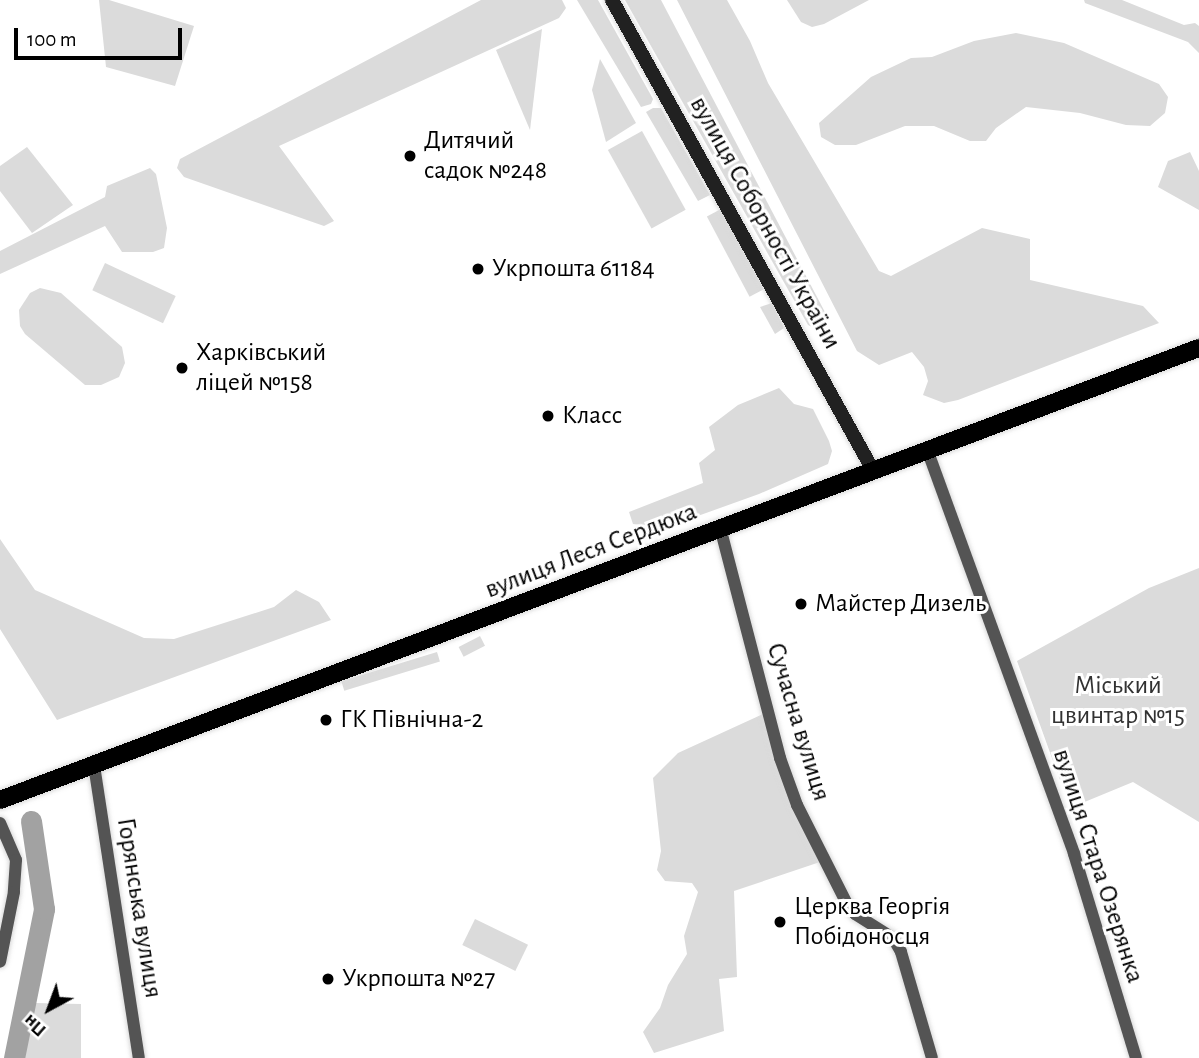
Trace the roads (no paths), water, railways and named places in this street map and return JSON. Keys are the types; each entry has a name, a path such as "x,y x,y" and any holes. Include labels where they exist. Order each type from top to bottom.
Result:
{"main road":[{"name":"вулиця Леся Сердюка","path":"4,799 721,531 1199,348"}],"street":[{"name":"вулиця Соборності України","path":"612,0 874,472"},
{"name":"вулиця Стара Озерянка","path":"928,452 1074,854 1136,1058"},
{"name":"Сучасна вулиця","path":"721,531 780,758 797,805 846,902 855,914 892,939 901,952 932,1058"},
{"name":"Горянська вулиця","path":"94,765 139,1058"},
{"path":"0,822 16,860 14,892 0,962"}],"waterway":[{"path":"14,1058 44,909 31,821"}],"place":[{"name":"Дитячий садок №248","path":"410,156"},
{"name":"Укрпошта 61184","path":"478,269"},
{"name":"Харківський ліцей №158","path":"182,368"},
{"name":"Класс","path":"548,416"},
{"name":"Майстер Дизель","path":"801,604"},
{"name":"ГК Північна-2","path":"326,720"},
{"name":"Церква Георгія Побідоносця","path":"780,922"},
{"name":"Укрпошта №27","path":"328,979"}],"park label":[{"name":"Міський цвинтар №15","path":"1118,701"}]}
